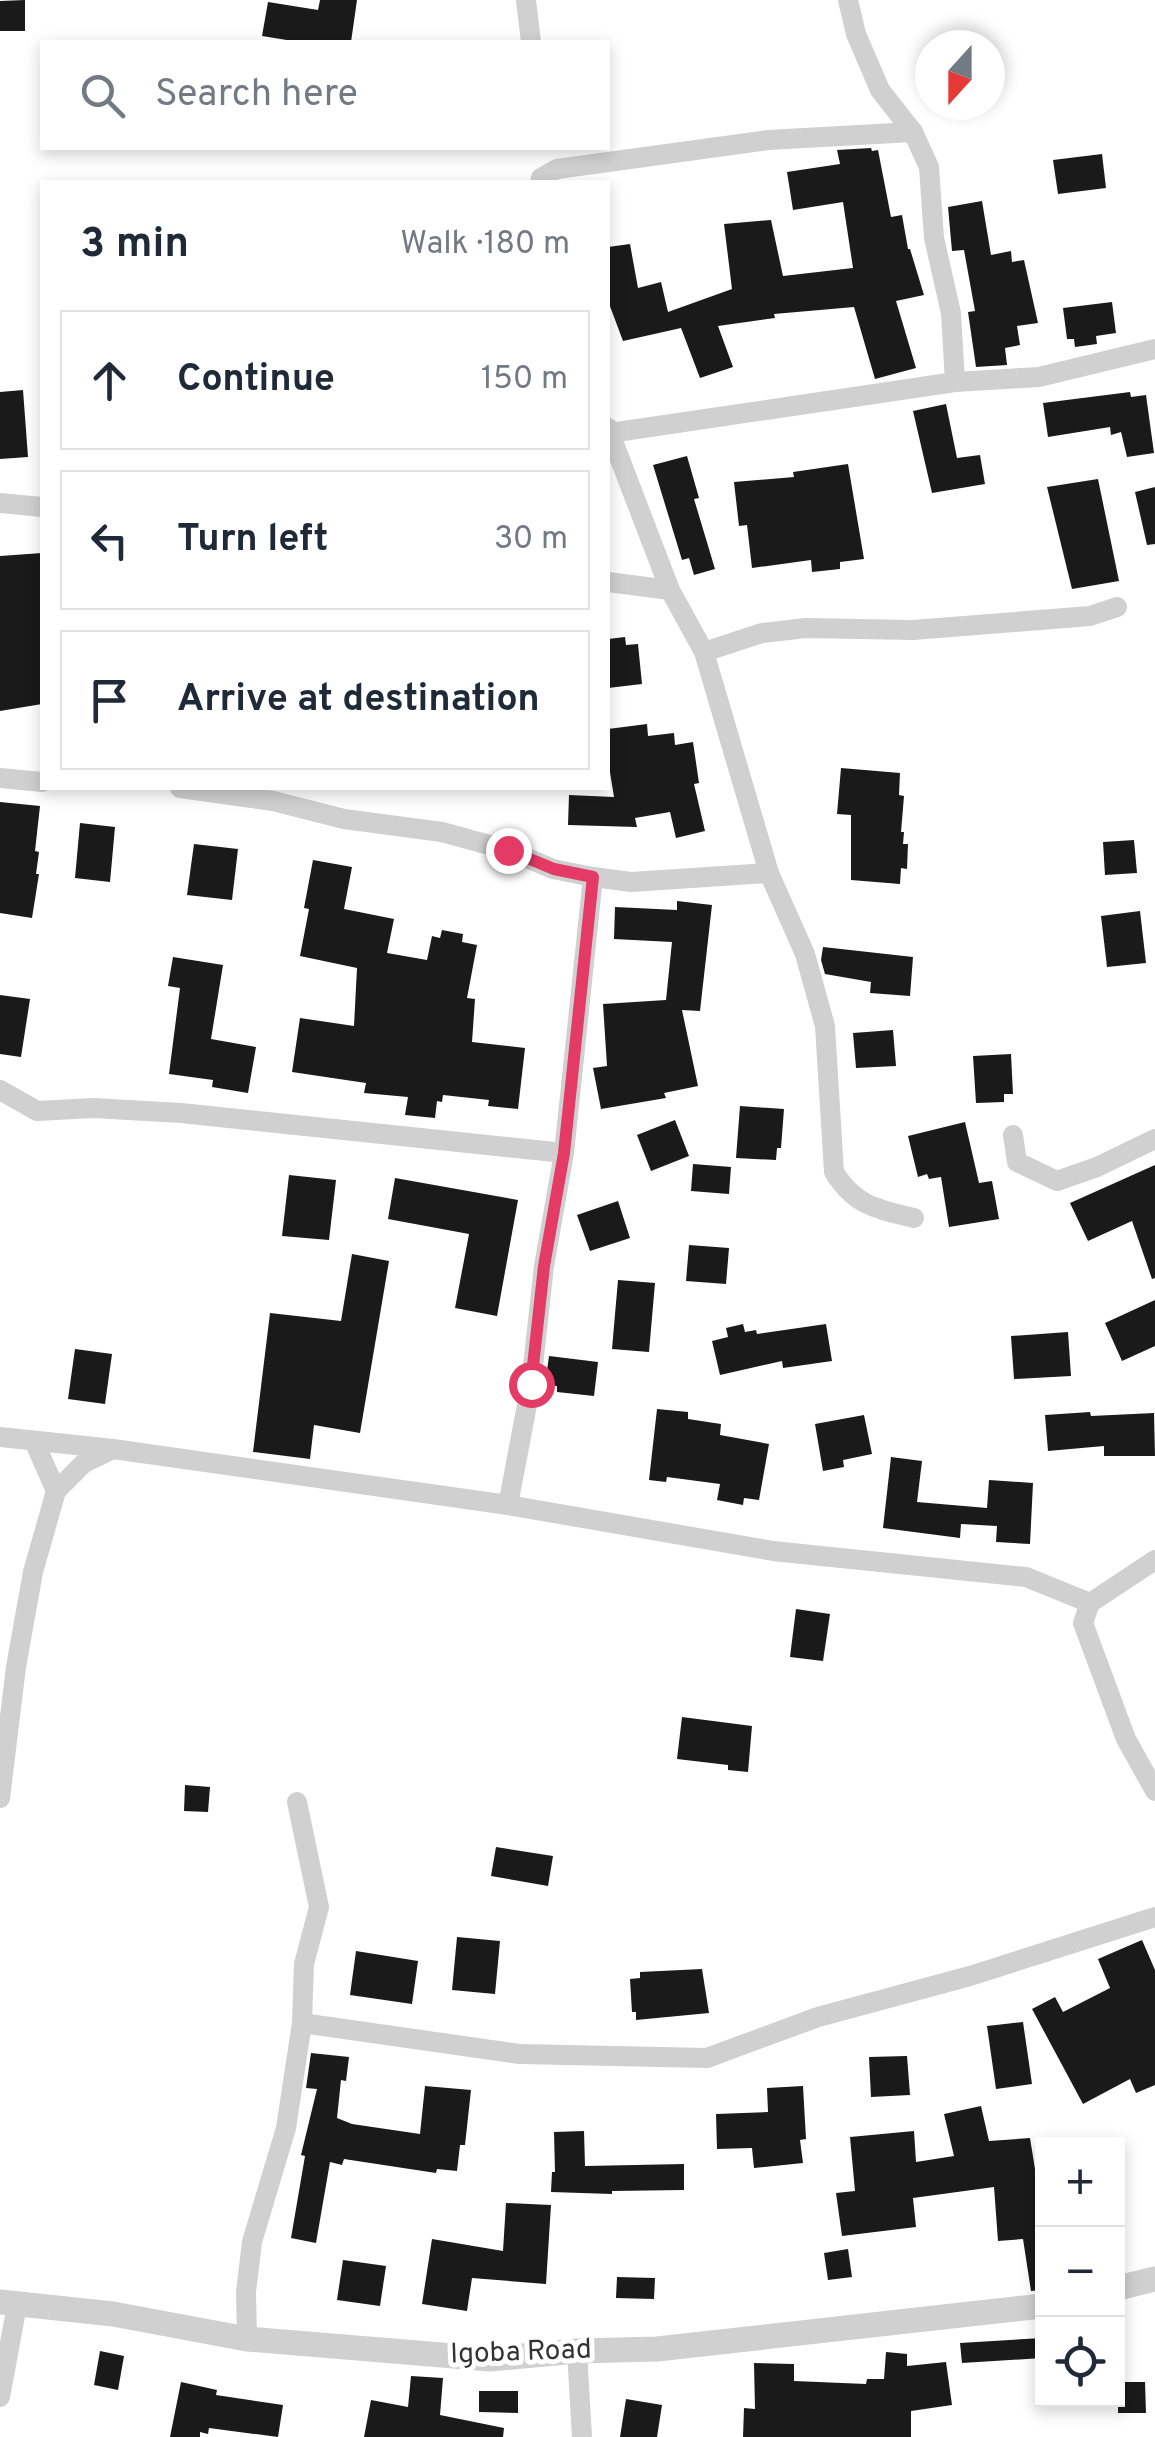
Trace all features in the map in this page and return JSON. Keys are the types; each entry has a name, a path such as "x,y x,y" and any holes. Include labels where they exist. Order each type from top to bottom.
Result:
{"street":[{"path":"526,0 530,40"},
{"path":"848,0 856,34 880,90 913,132 929,167 934,238 951,313 954,382"},
{"path":"540,180 556,168 768,140 913,132"},
{"path":"610,430 954,382 1039,377 1155,349"},
{"path":"610,433 670,590 704,652 769,873 804,954 826,1026 834,1172 846,1192 861,1202 914,1218"},
{"path":"0,503 40,508"},
{"path":"610,582 670,590"},
{"path":"704,652 762,633 806,628 912,630 1090,616 1117,606"},
{"path":"0,778 40,782"},
{"path":"196,790 273,800 344,819 442,832 508,850 554,869 593,877 631,882 769,873"},
{"path":"508,1505 531,1384 544,1266 564,1153 593,877"},
{"path":"0,1090 38,1111 94,1108 181,1113 564,1153"},
{"path":"1012,1135 1017,1162 1058,1181 1098,1167 1155,1139"},
{"path":"0,1436 508,1505 773,1551 1026,1577 1090,1602"},
{"path":"34,1441 56,1490"},
{"path":"0,1798 32,1572 56,1490 84,1463 113,1449"},
{"path":"1155,1560 1090,1602 1082,1623 1126,1739 1155,1791"},
{"path":"248,2340 246,2292 252,2242 286,2128 302,2023 304,1964 319,1908 297,1802"},
{"path":"302,2023 520,2054 707,2058 818,2016 970,1976 1155,1917"},
{"path":"1125,2286 1155,2279"},
{"path":"0,2397 8,2303"},
{"name":"Igoba Road","path":"8,2303 113,2314 248,2340 490,2360 577,2351 657,2349 1035,2307"},
{"path":"577,2351 582,2437"}],"building":[{"path":"25,0 25,31 0,31 0,1"},
{"path":"320,0 357,0 351,40 262,36 268,2 318,10"},
{"path":"837,150 878,150 891,217 902,215 908,249 924,295 896,301 916,368 875,379 854,307 774,314 775,318 718,326 733,367 700,378 681,328 623,341 610,306 610,247 630,244 638,288 661,282 668,312 732,289 724,224 771,220 783,276 853,268 843,202 793,210 787,172 840,164"},
{"path":"1102,154 1106,188 1058,194 1053,160"},
{"path":"982,201 991,255 1011,251 1012,262 1024,260 1038,323 1017,326 1020,345 1005,348 1007,365 976,367 968,312 975,311 964,250 952,251 948,207"},
{"path":"1112,302 1116,333 1096,336 1097,344 1075,347 1074,339 1067,339 1063,308"},
{"path":"23,390 28,457 0,459 0,392"},
{"path":"1130,392 1131,397 1146,395 1154,453 1127,457 1121,432 1111,435 1110,427 1048,437 1043,403"},
{"path":"946,404 957,458 980,455 985,484 932,493 913,411"},
{"path":"687,456 699,498 694,499 715,569 694,575 689,558 682,560 653,465"},
{"path":"848,464 864,559 840,562 840,569 812,572 811,560 752,568 747,525 739,526 734,482 794,477 793,472"},
{"path":"1098,479 1119,581 1072,589 1047,487"},
{"path":"1155,487 1155,544 1147,545 1135,492"},
{"path":"40,553 40,704 0,711 0,556"},
{"path":"625,637 626,645 638,644 642,684 610,688 610,639"},
{"path":"647,724 648,736 674,733 675,745 693,742 699,783 694,784 705,831 676,838 670,812 635,818 637,827 568,825 569,795 614,797 610,729"},
{"path":"841,768 900,773 899,795 904,796 901,832 903,844 908,844 907,869 901,868 900,884 851,880 851,815 837,814"},
{"path":"0,802 40,806 35,851 39,852 39,874 32,918 0,913"},
{"path":"80,823 115,827 110,882 75,878"},
{"path":"1134,840 1137,873 1105,875 1103,842"},
{"path":"194,844 238,849 232,900 187,895"},
{"path":"313,860 352,867 344,909 394,919 387,953 427,960 432,936 440,938 442,930 463,934 462,942 477,945 467,998 475,999 472,1042 525,1048 518,1109 488,1106 489,1100 443,1095 442,1102 437,1101 435,1118 405,1115 408,1097 364,1093 366,1083 292,1072 300,1018 354,1026 357,968 300,956"},
{"path":"677,901 712,905 700,1011 682,1010 698,1086 664,1093 666,1098 601,1109 593,1068 607,1066 603,1004 666,1000 672,942 614,939 615,907 677,910"},
{"path":"1140,911 1146,963 1107,967 1101,916"},
{"path":"823,947 913,957 910,996 870,993 871,982 825,974"},
{"path":"173,957 223,965 211,1039 256,1047 248,1093 212,1087 213,1080 169,1074 180,988 168,986"},
{"path":"0,995 30,999 21,1057 0,1054"},
{"path":"893,1030 896,1066 856,1068 853,1033"},
{"path":"1011,1054 1013,1094 1004,1094 1004,1102 976,1103 973,1056"},
{"path":"740,1106 784,1109 781,1148 777,1148 776,1160 736,1158"},
{"path":"675,1120 689,1156 651,1171 637,1135"},
{"path":"965,1122 979,1183 992,1181 999,1219 949,1227 941,1177 918,1177 908,1136"},
{"path":"693,1164 731,1167 729,1194 691,1191"},
{"path":"1155,1165 1152,1279 1132,1221 1088,1241 1070,1203"},
{"path":"289,1175 336,1180 329,1240 282,1236"},
{"path":"395,1178 518,1200 497,1316 455,1308 469,1234 388,1219"},
{"path":"618,1201 630,1238 590,1251 577,1215"},
{"path":"689,1245 729,1248 726,1284 686,1281"},
{"path":"352,1254 389,1261 360,1433 314,1425 310,1459 253,1452 270,1313 341,1321"},
{"path":"618,1280 655,1283 649,1352 612,1349"},
{"path":"1155,1300 1155,1346 1122,1361 1105,1323"},
{"path":"743,1324 745,1332 756,1330 757,1334 826,1324 832,1361 783,1368 782,1361 720,1375 712,1341 728,1337 726,1328"},
{"path":"1068,1332 1071,1376 1014,1379 1011,1336"},
{"path":"75,1349 112,1354 105,1404 68,1399"},
{"path":"549,1356 598,1362 594,1396 557,1392 557,1386 545,1385"},
{"path":"657,1409 688,1412 688,1419 721,1424 720,1435 769,1444 759,1500 744,1498 743,1505 717,1500 720,1484 667,1477 666,1482 649,1480"},
{"path":"1090,1412 1091,1416 1154,1413 1155,1456 1104,1456 1104,1446 1048,1451 1045,1415"},
{"path":"864,1415 872,1454 843,1460 844,1467 823,1471 815,1424"},
{"path":"891,1457 922,1461 917,1502 987,1508 989,1480 1033,1483 1030,1544 996,1542 997,1526 961,1524 960,1538 883,1528"},
{"path":"796,1609 830,1614 823,1661 790,1657"},
{"path":"682,1717 752,1726 748,1772 728,1770 728,1765 677,1759"},
{"path":"185,1785 210,1787 208,1812 184,1811"},
{"path":"496,1847 553,1856 548,1886 491,1876"},
{"path":"457,1937 500,1941 495,1994 452,1990"},
{"path":"1142,1940 1155,1970 1155,2085 1136,2093 1130,2079 1083,2104 1032,2009 1055,1997 1063,2012 1110,1988 1098,1959"},
{"path":"356,1951 418,1961 412,2004 350,1995"},
{"path":"702,1969 709,2013 636,2020 630,1979 640,1978 640,1972"},
{"path":"1023,2022 1032,2084 996,2089 987,2026"},
{"path":"311,2053 349,2057 346,2081 341,2080 337,2118 352,2124 420,2134 425,2086 471,2090 465,2145 460,2145 457,2171 437,2169 436,2173 344,2159 342,2165 330,2162 316,2243 291,2238 305,2156 301,2155 317,2089 306,2088"},
{"path":"907,2056 910,2095 871,2097 869,2057"},
{"path":"803,2086 803,2163 754,2168 752,2148 717,2149 716,2114 768,2112 767,2088"},
{"path":"981,2106 989,2141 1030,2138 1035,2169 1035,2291 1031,2291 1023,2239 998,2241 994,2187 913,2198 916,2227 842,2236 836,2193 855,2191 850,2137 914,2131 916,2162 954,2156 944,2114"},
{"path":"584,2131 585,2166 684,2164 684,2190 551,2192 554,2132"},
{"path":"506,2203 551,2205 546,2284 472,2278 467,2311 422,2304 432,2239 503,2251"},
{"path":"848,2249 852,2277 828,2280 824,2253"},
{"path":"343,2260 386,2266 380,2306 337,2300"},
{"path":"617,2277 655,2278 654,2299 616,2298"},
{"path":"1035,2338 1035,2358 962,2363 960,2343"},
{"path":"100,2351 124,2356 118,2390 94,2385"},
{"path":"886,2352 907,2354 907,2366 946,2362 952,2405 911,2411 911,2437 743,2437 744,2408 755,2409 754,2363 794,2364 794,2381 866,2384 867,2379 884,2379"},
{"path":"411,2376 443,2378 440,2415 504,2428 503,2437 364,2437 371,2400 408,2407"},
{"path":"181,2382 217,2390 216,2395 283,2405 278,2437 209,2428 208,2434 200,2432 200,2437 170,2437"},
{"path":"1125,2382 1145,2382 1146,2413 1118,2413 1118,2407 1125,2407"},
{"path":"479,2391 518,2391 518,2413 479,2412"},
{"path":"626,2399 662,2405 657,2437 620,2437"}],"route":[{"path":"508,850 554,869 593,877 564,1153 544,1266 531,1384"}]}
